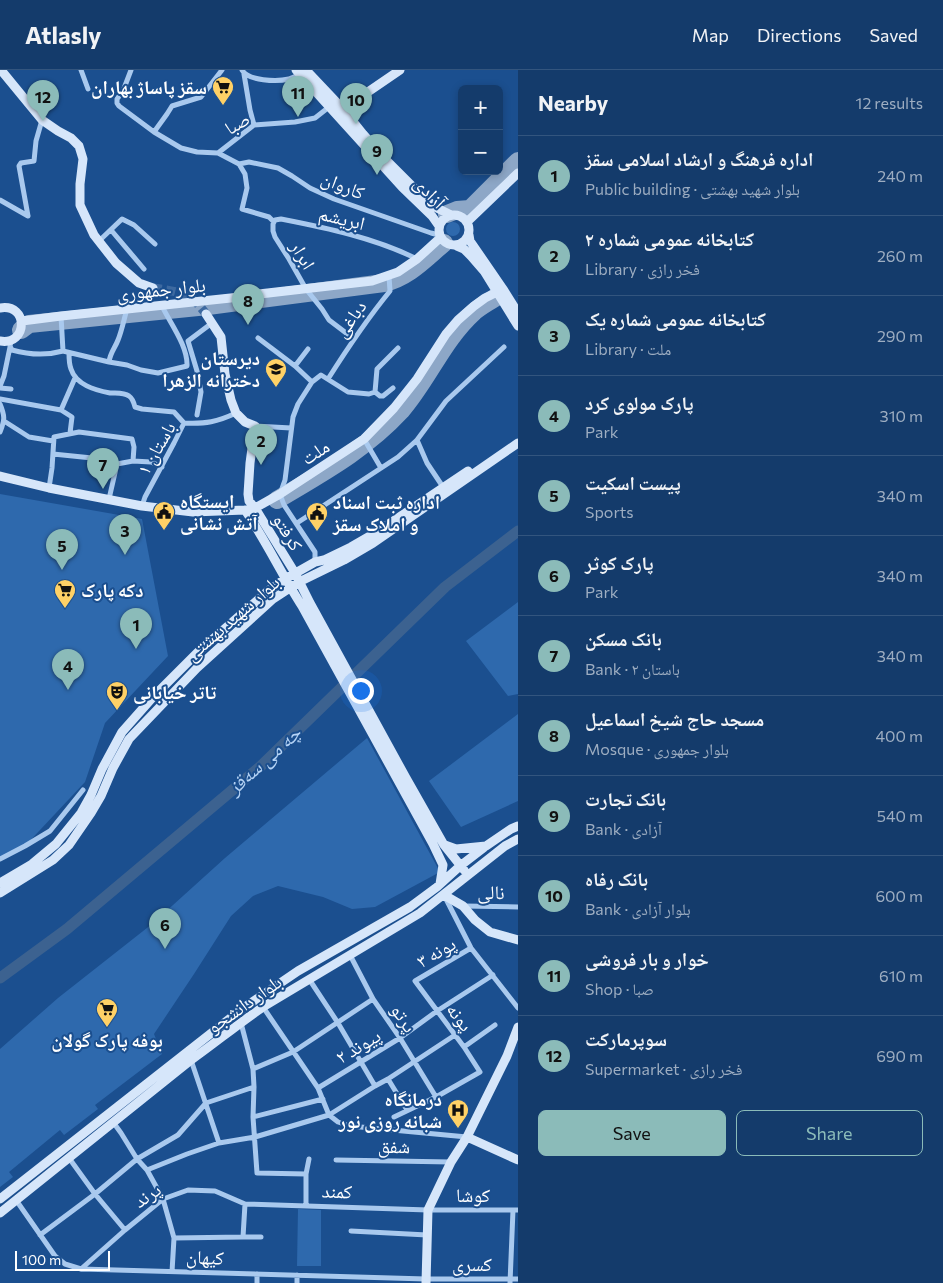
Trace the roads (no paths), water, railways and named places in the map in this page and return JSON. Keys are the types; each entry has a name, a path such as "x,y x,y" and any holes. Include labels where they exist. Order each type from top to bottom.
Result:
{"main road":[{"path":"1,70 42,120 71,138 79,146 83,159 79,195 80,205 94,235 116,263 139,283 153,288"},
{"path":"343,109 400,70"},
{"path":"301,71 343,109 368,141 434,207 451,215 458,216 467,222 470,230 470,241 518,313"},
{"name":"آزادی","path":"301,71 329,107 402,187 432,216 439,233"},
{"path":"467,222 518,173"},
{"path":"451,215 442,220 439,233 444,243 464,249 472,256 518,326"},
{"name":"بلوار جمهوری","path":"22,321 372,281 398,272 417,258 439,233"},
{"path":"457,246 466,241 469,235"},
{"name":"ملت","path":"0,476 49,488 142,506 193,512 250,509 280,494 364,439 394,408 417,379 446,334 458,320 474,306 497,292"},
{"path":"0,308 12,309 22,321 21,330 16,338 5,343"},
{"path":"206,314 221,337 225,374 236,413 245,422 256,426 250,463 248,494 254,523 288,584 306,604 402,780 443,865 440,884"},
{"name":"بلوار شهید بهشتی","path":"0,893 53,860 69,845 101,796 113,768 129,739 204,662 288,584 295,573 315,562 324,560 351,547 377,532 518,437"},
{"name":"بلوار شهید بهشتی","path":"0,883 32,864 56,844 81,813 122,732 153,697 197,653 268,591 299,582 344,560 518,443"},
{"name":"کرفتو","path":"250,509 295,573 306,604"},
{"path":"402,780 444,845 468,875"},
{"name":"بلوار دانشجو","path":"0,1199 242,1009 298,971 410,906 486,846 518,826"},
{"name":"بلوار دانشجو","path":"0,1213 191,1060 263,1007 420,913 505,846 518,839"},
{"path":"444,845 456,849 486,846"},
{"path":"444,895 463,906 475,920 490,932 518,940"},
{"path":"242,1009 245,1020"},
{"path":"426,1281 428,1210 507,1056 518,1026"},
{"path":"467,1137 518,1160"}],"street":[{"path":"81,70 88,90"},
{"path":"131,70 123,92 117,99 119,106 154,132 182,148 197,152 218,153 239,164 245,174 248,188 242,209 269,217 274,222"},
{"path":"154,132 172,106 200,97 222,70"},
{"path":"243,71 249,77 279,81 291,79 301,71"},
{"path":"243,71 254,125"},
{"name":"صبا","path":"218,153 254,125 295,122 315,118 329,107"},
{"path":"0,200 28,216 20,166 21,164 34,161 36,141 42,120"},
{"name":"کاروان","path":"239,164 249,162 278,168 334,200 431,233 439,233"},
{"path":"99,241 120,220 124,220 134,225 155,244"},
{"name":"ابریشم","path":"274,222 275,220 289,221 364,238 417,258"},
{"name":"ابرار","path":"274,222 273,231 275,237 306,289 329,320 354,338"},
{"path":"110,230 144,268"},
{"name":"دباغی","path":"328,379 354,338 390,291 389,276"},
{"path":"5,343 12,350 27,354 40,355 66,352 158,373 187,366 182,342 162,306"},
{"path":"109,362 114,347 117,344 127,309"},
{"path":"61,316 66,352 75,378 86,386 129,396 133,400 135,407 174,412 184,423"},
{"path":"197,415 201,392 188,341 212,323"},
{"path":"258,338 312,382"},
{"path":"5,343 4,376 0,387 10,389"},
{"path":"375,392 377,369 398,348"},
{"path":"297,523 398,457 417,440 446,401 504,348"},
{"path":"294,366 308,349"},
{"path":"315,562 315,552 284,505 280,494 285,480 293,417 298,404 312,382 321,375 348,392 369,394 375,392"},
{"path":"61,410 75,378"},
{"path":"375,392 383,396 393,388"},
{"path":"0,399 61,410 72,417 70,433"},
{"path":"0,404 4,414 4,422 0,432"},
{"name":"باستان ۱","path":"142,506 184,423 201,424 221,420 236,413"},
{"path":"4,422 30,437 53,439 70,433 90,432 132,439 134,447 133,461"},
{"path":"256,426 291,428"},
{"path":"49,488 53,439"},
{"path":"364,439 381,468"},
{"path":"417,440 428,463 443,487"},
{"path":"53,454 92,458 117,464 133,461 151,462 162,467"},
{"path":"109,500 117,464"},
{"path":"0,859 50,831 83,790"},
{"path":"444,895 472,948 518,1008"},
{"name":"نالی","path":"463,906 518,907"},
{"name":"پونه ۳","path":"415,981 472,948"},
{"name":"پرتو","path":"349,954 373,999 400,1038 436,1097"},
{"name":"پیوند ۲","path":"318,1088 400,1038 492,975"},
{"path":"309,979 338,1023 374,1086"},
{"name":"پونه","path":"415,981 480,1072 436,1097"},
{"path":"253,1069 293,1052 373,999"},
{"path":"263,1007 318,1088 329,1115 338,1122 350,1126 467,1137"},
{"path":"245,1020 253,1069 253,1117 257,1173 306,1174"},
{"path":"464,1048 495,1026"},
{"path":"147,1170 219,1143 254,1137 329,1115 455,1035"},
{"path":"191,1060 219,1143"},
{"path":"388,1079 407,1110"},
{"path":"40,1235 138,1159 178,1135 206,1103 254,1087"},
{"path":"394,1117 436,1097"},
{"path":"253,1117 323,1099"},
{"path":"113,1122 147,1170 163,1199 174,1238 172,1272"},
{"path":"69,1158 124,1230"},
{"path":"306,1205 306,1174 309,1159"},
{"name":"شفق","path":"336,1160 451,1162"},
{"name":"پرند","path":"81,1269 124,1230 163,1199 188,1190 215,1191 245,1204"},
{"name":"کیهان","path":"16,1200 55,1256 65,1264 81,1269 353,1276 426,1281"},
{"path":"243,1238 245,1204"},
{"name":"کمند","path":"245,1204 428,1210"},
{"name":"کوشا","path":"428,1210 516,1210"},
{"path":"510,1281 516,1210"},
{"path":"350,1231 427,1235"},
{"path":"174,1238 261,1238"},
{"path":"257,1274 257,1283"},
{"path":"297,1275 297,1283"},
{"path":"353,1276 353,1283"},
{"name":"کسری","path":"426,1281 510,1281 518,1279"}],"waterway":[{"name":"چە می سەقز","path":"0,978 67,929 261,766 445,587 518,531"}],"tunnel":[{"path":"153,288 173,291 188,296 206,314"}],"place":[{"name":"سقز پاساژ بهاران","path":"223,106"},
{"name":"خوار و بار فروشی","path":"298,117"},
{"name":"سوپرمارکت","path":"43,121"},
{"name":"بانک رفاه","path":"356,124"},
{"name":"بانک تجارت","path":"377,175"},
{"name":"مسجد حاج شیخ اسماعیل","path":"248,325"},
{"name":"دیرستان دخترانه الزهرا","path":"276,388"},
{"name":"کتابخانه عمومی شماره ۲","path":"261,465"},
{"name":"بانک مسکن","path":"103,489"},
{"name":"ایستگاه آتش نشانی","path":"164,531"},
{"name":"اداره ثبت اسناد و املاک سقز","path":"317,532"},
{"name":"کتابخانه عمومی شماره یک","path":"125,555"},
{"name":"پیست اسکیت","path":"62,570"},
{"name":"دکه پارک","path":"65,609"},
{"name":"اداره فرهنگ و ارشاد اسلامی سقز","path":"136,649"},
{"name":"پارک مولوی کرد","path":"68,690"},
{"name":"تاتر خیابانی","path":"117,711"},
{"name":"پارک کوثر","path":"165,949"},
{"name":"بوفه پارک گولان","path":"107,1028"},
{"name":"درمانگاه شبانه روزی نور","path":"458,1129"}]}
